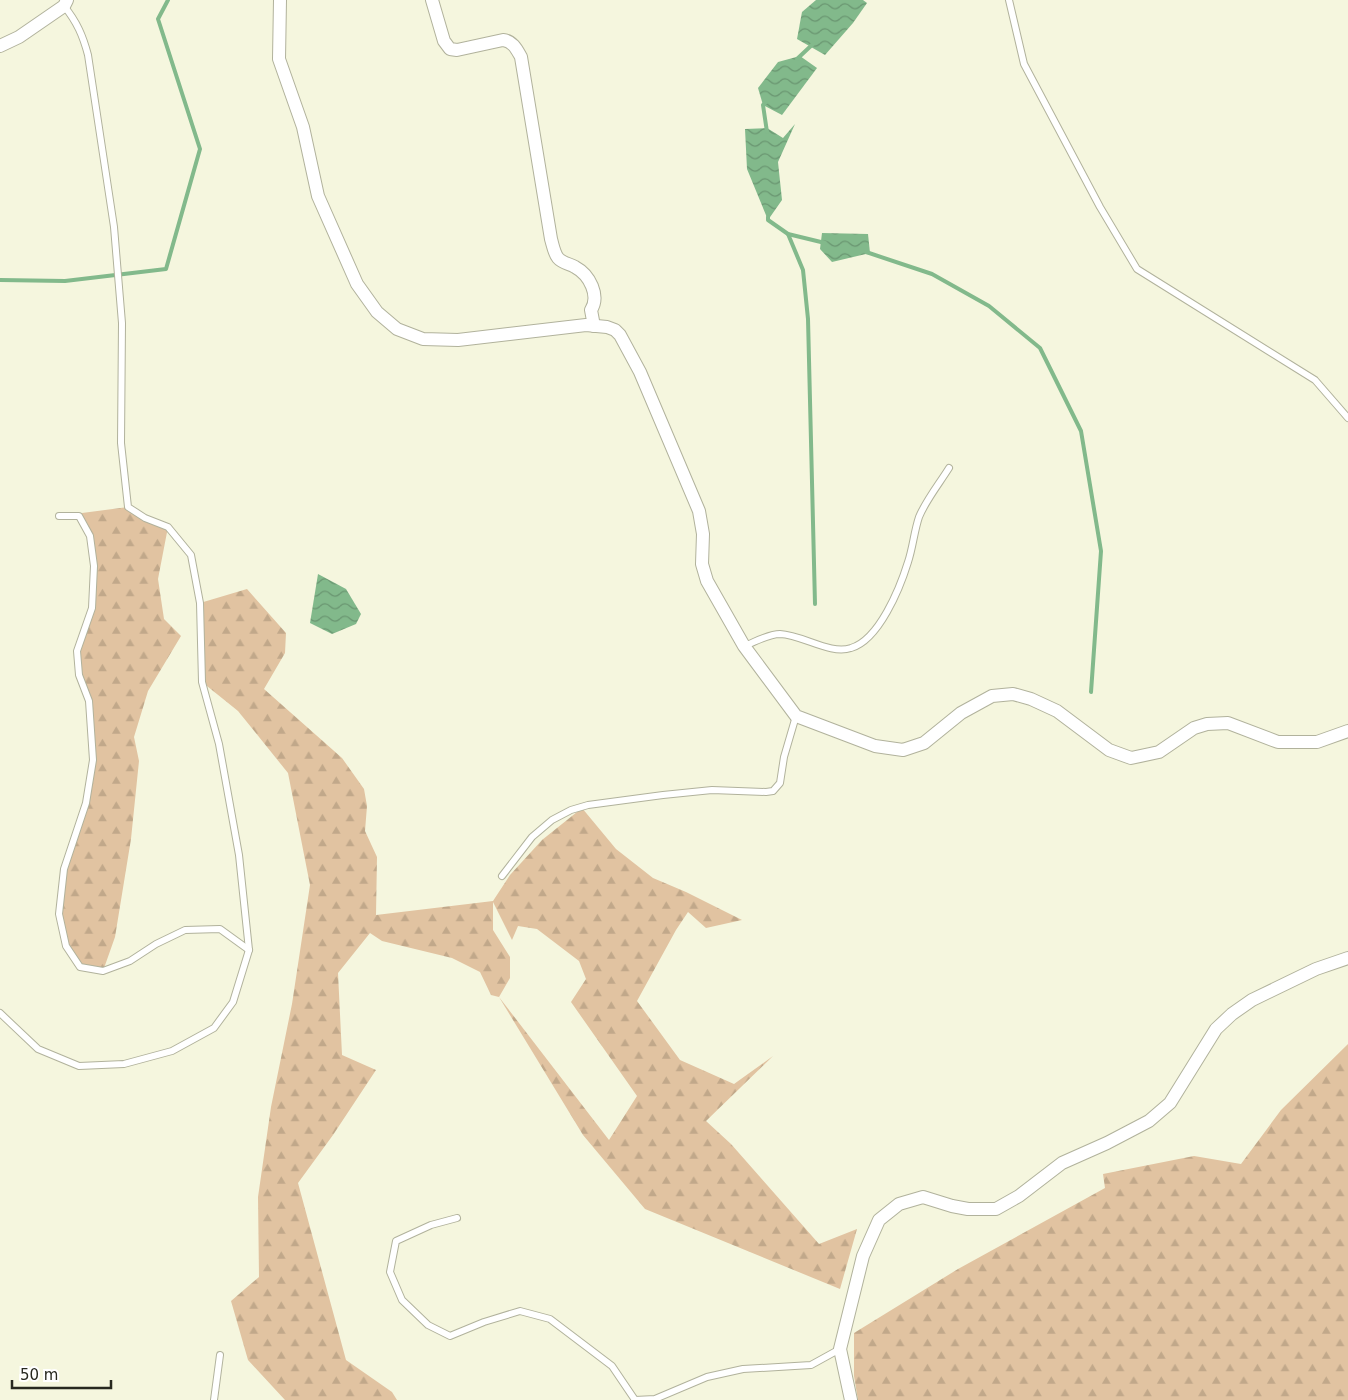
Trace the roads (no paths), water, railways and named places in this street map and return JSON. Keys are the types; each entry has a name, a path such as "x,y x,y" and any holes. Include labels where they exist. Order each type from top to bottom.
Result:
{"street":[{"path":"280,0 279,59 303,127 318,196 357,284 377,312 396,329 423,339 458,340 586,325 607,327 615,330 620,335 640,372 699,511 703,534 702,564 707,581 744,646 796,716 876,746 902,750 924,742 961,713 992,696 1014,694 1031,699 1057,711 1109,750 1131,758 1159,752 1194,728 1207,724 1228,723 1278,742 1317,742 1348,731"},
{"path":"432,0 444,41 450,49 457,50 508,40 521,57 553,246 559,259 578,269 587,277 595,297 591,315 594,326"},
{"path":"0,46 18,37 66,3"},
{"path":"851,1400 840,1349 863,1256 879,1220 899,1204 922,1197 968,1209 996,1209 1019,1196 1062,1163 1107,1143 1149,1121 1170,1103 1216,1029 1232,1014 1252,1000 1308,973 1348,958"}],"lane":[{"path":"1010,0 1024,64 1100,206 1137,269 1315,380 1348,418"},
{"path":"0,1013 38,1049 79,1066 124,1064 172,1051 214,1028 233,1002 249,950 238,846 220,744 202,682 200,603 191,554 168,528 145,518 128,507 121,442 122,322 114,227 88,55 82,33 66,3"},
{"path":"744,646 780,634 837,650 850,649 862,643 875,631 894,597 908,561 919,519 949,468"},
{"path":"59,516 79,516 90,536 94,566 92,608 77,651 79,674 89,701 93,760 86,803 64,868 59,914 66,946 80,967 103,971 130,961 156,944 185,930 220,929 249,950"},
{"path":"502,876 532,837 552,820 571,810 588,805 663,794 712,790 773,791 780,783 784,757 796,716"},
{"path":"457,1218 431,1225 396,1241 390,1272 402,1300 428,1326 450,1336 484,1322 520,1312 550,1319 612,1366 636,1400 654,1399 707,1377 743,1369 811,1365 840,1349"},
{"path":"214,1400 220,1355"}],"water":[{"path":"816,0 863,0 867,3 853,23 825,55 797,39 802,12"},
{"path":"800,56 817,68 782,115 763,105 758,88 778,62"},
{"path":"795,124 778,162 782,200 768,220 747,169 745,129 767,128 783,138"},
{"path":"822,233 868,234 870,253 832,262 820,249"},
{"path":"318,574 346,589 361,614 356,624 332,634 310,623"}],"waterway":[{"path":"0,280 65,281 166,269 200,149 158,19 168,0"},
{"path":"797,59 814,43"},
{"path":"765,103 763,105 767,132"},
{"path":"768,217 768,220 788,234 825,243"},
{"path":"788,234 803,270 808,319 815,604"},
{"path":"866,252 932,274 989,306 1040,348 1081,431 1101,551 1091,692"}]}
